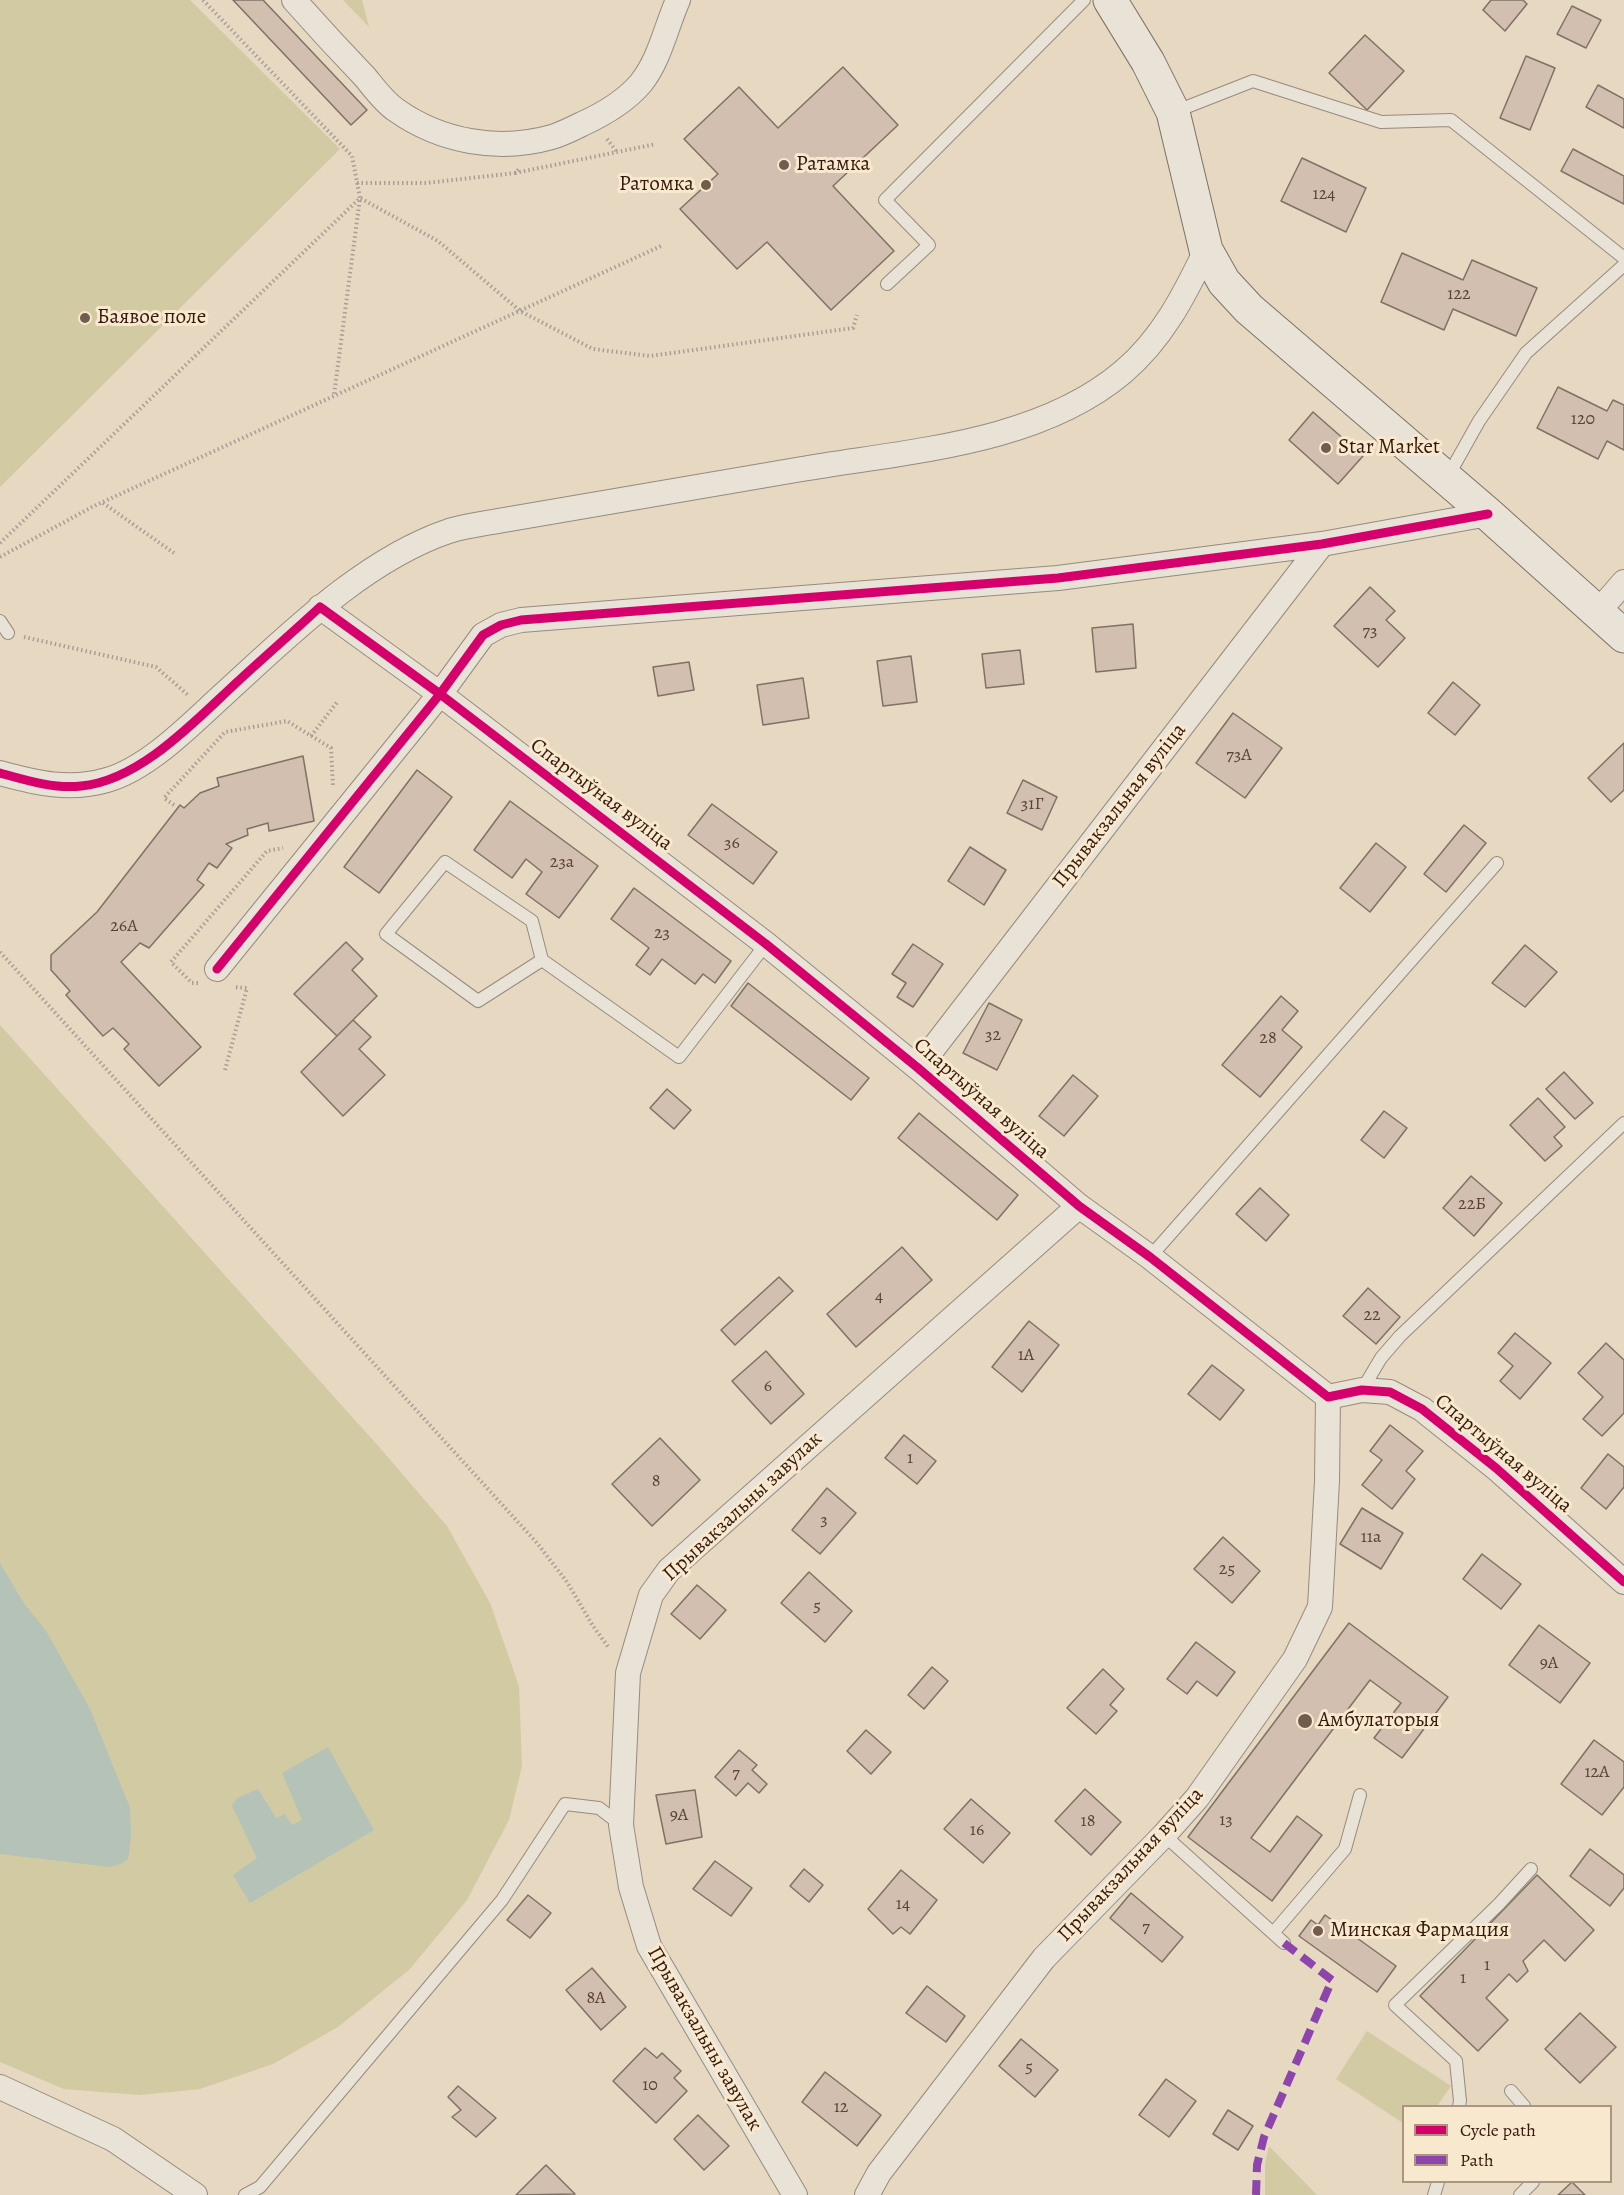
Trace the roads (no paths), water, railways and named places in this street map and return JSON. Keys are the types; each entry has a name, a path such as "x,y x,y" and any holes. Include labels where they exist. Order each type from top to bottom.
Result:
{"street":[{"path":"294,0 394,109 444,136 498,144 554,137 609,111 625,99 642,82 656,60 678,0"},
{"path":"1110,0 1148,63 1173,112 1206,250 1224,282 1249,309 1488,514 1624,636"},
{"path":"0,773 61,786 81,786 109,780 130,770 154,755 206,711 320,607 405,551 449,531 498,520 831,464 954,446 1018,428 1077,403 1121,373 1153,343 1184,297 1206,250"},
{"path":"215,980 440,694 483,635 501,625 521,620 1058,578 1322,544 1488,514"},
{"name":"Прывакзальная вуліца","path":"918,1068 1322,544"},
{"path":"1597,613 1624,582"},
{"name":"Спартыўная вуліца","path":"320,607 440,694 766,944 918,1068 1079,1206 1150,1257 1328,1397 1362,1390 1390,1392 1422,1409 1496,1468 1624,1582"},
{"name":"Прывакзальны завулак","path":"795,2195 649,1946 632,1887 621,1825 628,1673 651,1595 669,1570 1079,1206"},
{"name":"Прывакзальная вуліца","path":"867,2195 879,2173 1044,1958 1197,1798 1295,1659 1320,1607 1327,1481 1328,1397"},
{"path":"0,2086 113,2139 195,2195"}],"lane":[{"path":"887,284 929,245 885,200 1084,0"},
{"path":"1173,112 1253,81 1381,122 1451,120 1624,258"},
{"path":"1446,479 1479,421 1526,353 1624,265"},
{"path":"0,621 8,633"},
{"path":"543,960 478,1001 386,934 445,862 532,921 543,960 679,1057 766,944"},
{"path":"1150,1257 1497,863"},
{"path":"1362,1390 1381,1358 1400,1336 1624,1123"},
{"path":"1274,1932 1345,1849 1360,1795"},
{"path":"245,2195 260,2187 502,1900 565,1804 599,1808 621,1825"},
{"path":"1164,1835 1284,1943"},
{"path":"1459,2105 1456,2061 1395,2005 1499,1904 1531,1869"},
{"path":"1511,2091 1523,2105"},
{"path":"1520,2195 1531,2183"}],"place":[{"name":"Ратамка","path":"784,165"},
{"name":"Ратомка","path":"706,185"},
{"name":"Баявое поле","path":"85,318"},
{"name":"Star Market","path":"1326,448"},
{"name":"Амбулаторыя","path":"1305,1721"},
{"name":"Минская Фармация","path":"1318,1931"}]}
